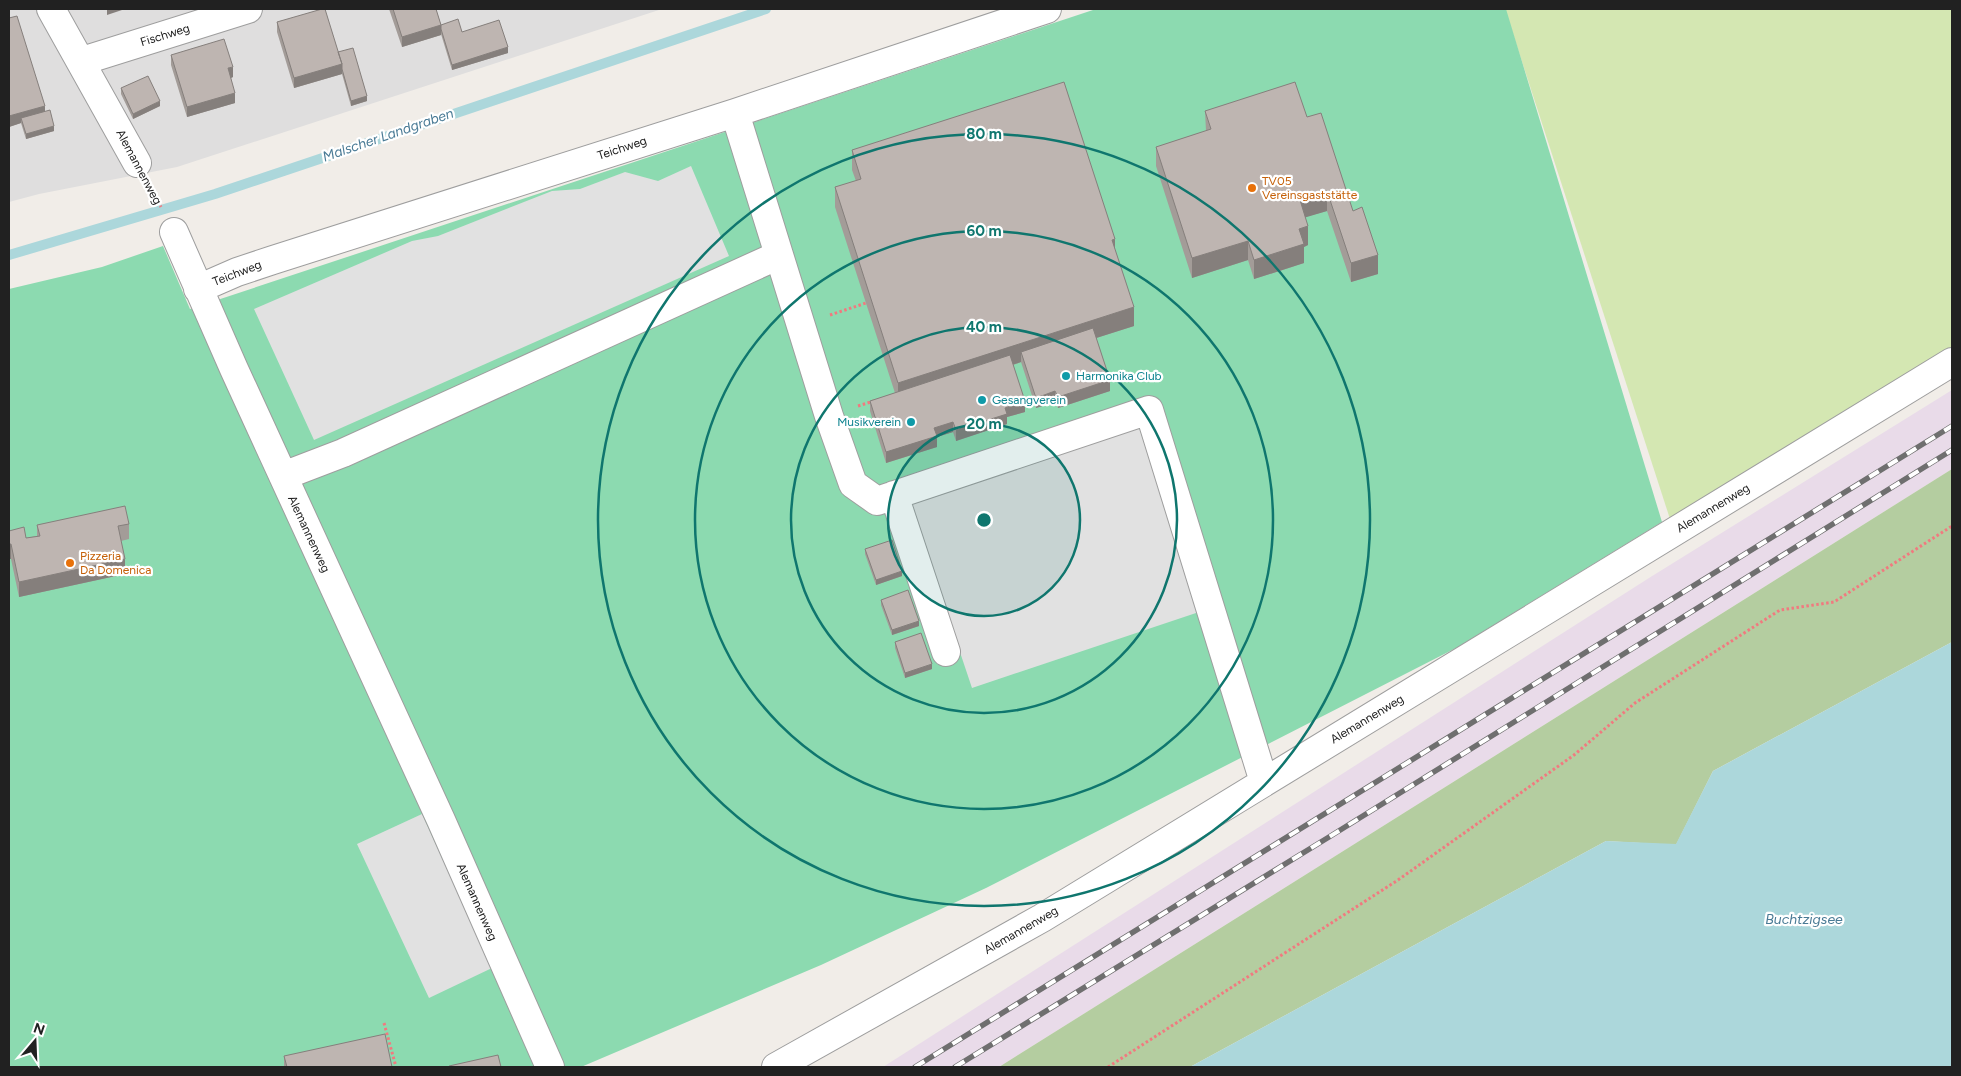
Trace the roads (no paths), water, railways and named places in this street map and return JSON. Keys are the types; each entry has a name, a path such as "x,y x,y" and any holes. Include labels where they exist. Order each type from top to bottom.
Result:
{"street":[{"name":"Alemannenweg","path":"51,9 82,61 137,163"},
{"name":"Fischweg","path":"82,61 248,9"},
{"name":"Teichweg","path":"198,289 237,272 273,260 734,113 1046,9"},
{"path":"734,113 829,416 853,484 877,501 1149,410 1264,782"},
{"name":"Alemannenweg","path":"174,232 198,289 436,810 550,1067"},
{"path":"283,476 343,453 779,256"},
{"name":"Alemannenweg","path":"776,1067 1042,918 1952,362"},
{"path":"894,495 946,652"}],"water":[{"name":"Buchtzigsee","path":"1952,642 1952,1067 1190,1067 1606,841 1676,844 1713,771"}],"waterway":[{"name":"Malscher Landgraben","path":"9,255 215,194 766,9"}],"railway":[{"path":"915,1067 1952,426"},
{"path":"955,1067 1952,450"}],"place":[{"name":"TV05 Vereinsgaststätte","path":"1252,188"},
{"name":"Harmonika Club","path":"1066,376"},
{"name":"Gesangverein","path":"982,400"},
{"name":"Musikverein","path":"911,422"},
{"name":"Pizzeria Da Domenica","path":"70,563"}]}
